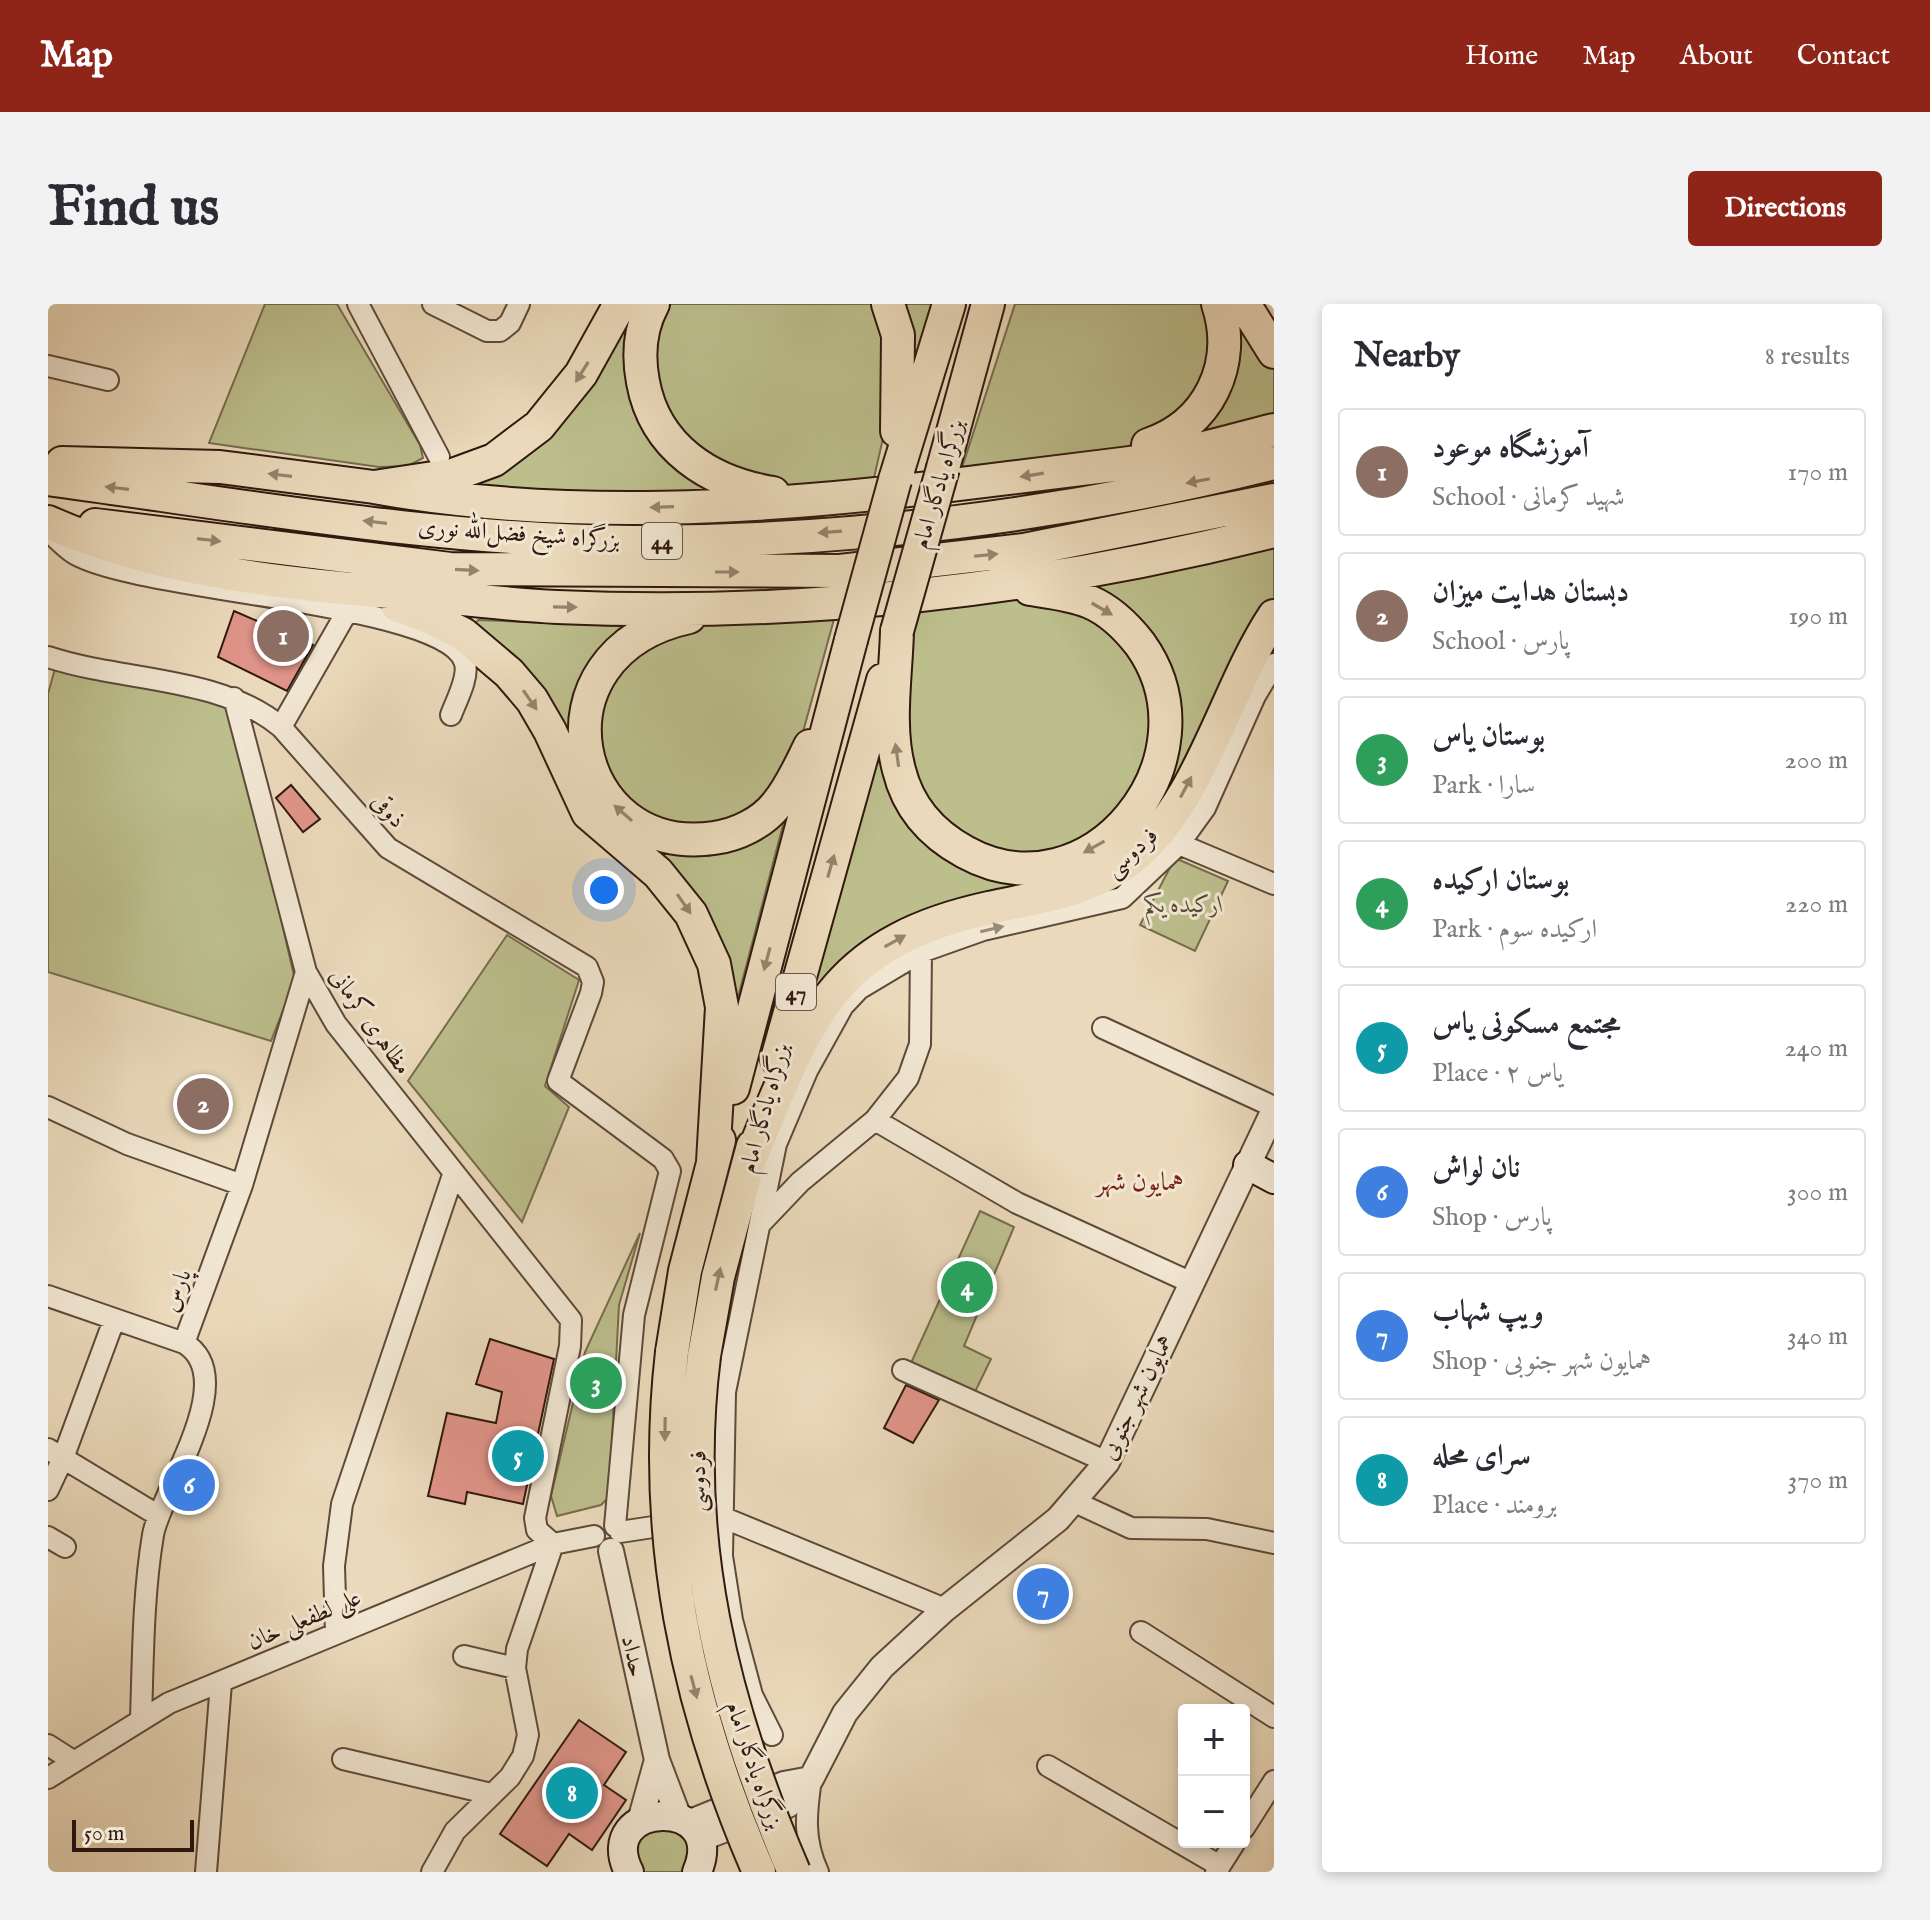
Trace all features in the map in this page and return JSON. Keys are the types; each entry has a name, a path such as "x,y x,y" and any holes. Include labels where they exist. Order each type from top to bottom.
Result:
{"highway":[{"path":"374,487 425,481 480,467 522,441 561,403 620,304"},
{"path":"653,304 641,341 640,367 646,396 660,430 678,451 703,469 760,491 816,499"},
{"path":"888,304 898,335 900,378 895,480"},
{"name":"بزرگراه یادگار امام","path":"759,1872 708,1739 684,1649 665,1490 664,1423 672,1352 685,1271 837,689 895,480 949,304"},
{"name":"بزرگراه یادگار امام","path":"794,1872 739,1730 716,1641 695,1463 696,1422 704,1356 718,1277 748,1164 988,304"},
{"path":"965,388 1008,304"},
{"path":"1091,465 1169,438 1199,414 1211,395 1222,359 1218,304"},
{"path":"1261,311 1274,352"},
{"path":"48,463 220,467 425,496 624,508 816,499 1140,461 1274,430"},
{"name":"بزرگراه شیخ فضل‌الله نوری","path":"48,479 379,523 505,535 633,542 748,539 1036,511 1274,463"},
{"name":"بزرگراه شیخ فضل‌الله نوری","path":"48,520 450,569 516,573 840,571 1024,550 1274,500"},
{"path":"48,520 89,539 171,563 349,600 446,624 487,652 532,700 588,813 658,873 691,914 714,964 722,1007 713,1162"},
{"path":"349,600 558,607 830,603 1000,585 1131,563 1274,531"},
{"path":"897,631 894,718 898,767 910,799 929,827 951,844 999,866 1045,866 1091,850 1121,827 1150,790 1165,741 1166,708 1158,676 1128,628 1111,613 1070,595 1000,585"},
{"path":"735,606 650,628 615,652 602,668 588,702 585,743 597,781 625,817 652,832 683,840 725,837 745,829 775,807 788,790 837,689"},
{"path":"748,1164 800,1041 825,999 855,968 884,947 944,918 1085,886 1112,872 1148,844 1181,796 1274,616"}],"main road":[{"path":"1248,1165 1274,1179"},
{"path":"606,1872 626,1860 640,1821 659,1814 696,1847"}],"street":[{"path":"358,304 439,457"},
{"path":"433,304 487,331 500,331 510,323 519,304"},
{"path":"48,366 108,380"},
{"path":"48,530 75,554 151,579 349,600 433,636 458,652 465,662 465,674 451,715"},
{"path":"281,727 349,600"},
{"name":"ذوقی","path":"48,658 234,698 281,727 388,848 587,967 593,982 591,993 558,1081 663,1159 670,1171 634,1315 610,1536"},
{"name":"فردوسی","path":"772,1735 752,1695 732,1620 722,1556 725,1392 776,1144 807,1071 843,1006 859,989 921,952 983,930 1122,898 1179,844 1205,808 1255,696 1274,664"},
{"name":"مظاهری کرمانی","path":"234,698 306,972 336,1024 571,1320 570,1346 535,1518 537,1530 553,1544"},
{"path":"1179,844 1274,884"},
{"path":"759,1224 800,1182 875,1120 908,1078 918,1056 921,952"},
{"name":"پارس","path":"141,1719 145,1609 152,1538 184,1464 200,1412 203,1369 193,1349 184,1343 242,1185 306,972"},
{"path":"1103,1028 1274,1108"},
{"path":"48,1107 127,1144 242,1185"},
{"name":"همایون‌ شهر جنوبی","path":"696,1847 788,1805 811,1779 845,1713 864,1687 945,1609 1075,1502 1107,1462 1274,1108"},
{"path":"875,1120 1017,1203 1192,1283"},
{"path":"336,1633 334,1566 342,1504 453,1175"},
{"path":"48,1296 184,1343"},
{"path":"48,1490 56,1454 114,1320"},
{"path":"903,1370 1107,1462"},
{"path":"56,1454 159,1516"},
{"path":"1075,1502 1131,1528 1207,1529 1274,1543"},
{"path":"722,1517 945,1609"},
{"name":"علی لطفعلی خان","path":"48,1778 141,1719 336,1633 553,1544 722,1517"},
{"name":"حداد","path":"610,1536 657,1760 696,1847"},
{"path":"432,1872 455,1831 518,1765 527,1742 515,1668 522,1626 553,1544"},
{"path":"1141,1632 1274,1717"},
{"path":"464,1656 515,1668"},
{"path":"206,1872 221,1683"},
{"path":"48,1745 73,1761"},
{"path":"343,1759 491,1794"},
{"path":"640,1821 657,1760"},
{"path":"1048,1766 1218,1869 1231,1848"},
{"path":"811,1779 804,1822 811,1856 818,1872"},
{"path":"1250,1819 1274,1781"}],"green space":[{"path":"265,304 337,304 420,445 423,458 408,466 379,467 209,443"},
{"path":"628,304 640,404 765,498 475,495 465,480 493,470"},
{"path":"662,304 877,304 883,317 889,412 871,491 802,490 733,477 661,418 653,321"},
{"path":"895,304 939,304 899,437"},
{"path":"1015,304 1207,304 1214,326 1207,385 1157,436 1114,451 959,477"},
{"path":"1230,316 1274,363 1274,424 1187,435"},
{"path":"1274,537 1274,602 1193,759 1119,859 962,906 789,1050 888,721 958,861 1126,840 1171,683 1072,588"},
{"path":"1020,597 1089,611 1138,659 1156,721 1135,790 1076,847 1022,857 961,840 917,797 900,688 920,603"},
{"path":"836,612 795,761 766,806 711,832 629,810 594,744 608,674 685,623"},
{"path":"478,620 622,626 599,652 585,676 572,738 665,851 709,856 733,849 784,821 736,1005 650,854 474,625"},
{"path":"56,665 231,703 295,980 271,1041 48,972 48,694"},
{"name":"ارکیده یکم","path":"1175,858 1228,881 1195,951 1140,925"},
{"path":"507,935 579,980 545,1086 569,1107 522,1222 408,1081"},
{"path":"980,1211 1014,1227 964,1346 991,1359 974,1394 911,1363"},
{"path":"640,1233 619,1305 609,1497 601,1505 557,1516 551,1496 585,1352"},
{"path":"653,1826 680,1830 690,1846 685,1872 640,1872 633,1847"}],"building":[{"path":"234,611 313,645 287,691 218,657"},
{"path":"291,785 320,819 303,832 276,798"},
{"path":"490,1339 554,1359 523,1504 467,1492 465,1504 428,1496 447,1413 496,1423 502,1392 476,1384"},
{"path":"906,1385 939,1400 913,1443 884,1428"},
{"path":"579,1720 626,1752 604,1785 626,1800 592,1850 569,1834 547,1866 500,1834"}],"place":[{"name":"آموزشگاه موعود","path":"283,636"},
{"name":"دبستان هدایت میزان","path":"203,1104"},
{"name":"بوستان ارکیده","path":"967,1287"},
{"name":"بوستان یاس","path":"596,1383"},
{"name":"مجتمع مسکونی یاس","path":"518,1456"},
{"name":"نان لواش","path":"189,1485"},
{"name":"ویپ شهاب","path":"1043,1594"},
{"name":"سرای محله","path":"572,1793"}],"district":[{"name":"همایون شهر","path":"1140,1181"}]}
